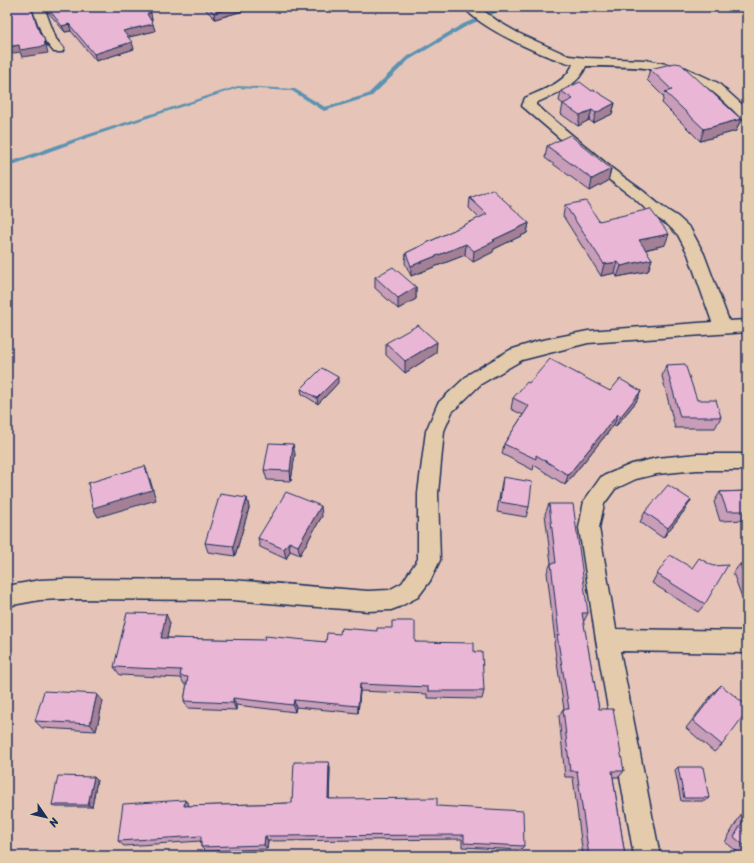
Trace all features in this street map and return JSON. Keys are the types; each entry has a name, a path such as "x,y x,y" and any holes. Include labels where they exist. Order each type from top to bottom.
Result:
{"street":[{"path":"38,7 50,40 58,49"},
{"path":"472,8 488,21 552,54 566,59 649,64 693,74 714,86 747,116"},
{"path":"581,61 579,69 574,76 564,84 530,101 528,106 609,173 656,210 674,221 684,232 696,254 723,328"},
{"path":"7,596 40,590 63,589 232,590 368,601 391,600 410,590 422,574 429,560 428,493 435,431 445,408 475,379 516,355 538,348 588,337 747,326"},
{"path":"647,856 607,640 589,528 594,501 608,483 632,472 657,466 697,462 747,462"},
{"path":"607,640 747,642"}],"building":[{"path":"7,7 31,7 40,34 44,38 45,46 20,50 19,45 7,47"},
{"path":"47,7 147,7 151,13 147,14 153,24 123,31 132,42 94,54 69,24 62,26"},
{"path":"208,7 233,7 214,13"},
{"path":"675,63 681,64 741,119 704,129 665,92 672,90 650,69"},
{"path":"580,82 592,91 594,90 615,103 596,113 592,110 580,115 563,104 573,99 561,91"},
{"path":"570,135 611,169 592,179 547,146"},
{"path":"492,189 529,223 474,251 466,244 411,266 406,253 487,214 470,198"},
{"path":"586,201 599,221 650,209 669,234 639,240 652,259 621,266 618,262 604,264 565,205"},
{"path":"393,267 416,287 398,298 375,277"},
{"path":"418,325 437,342 405,361 386,343"},
{"path":"550,359 610,391 620,379 641,391 621,416 618,414 568,475 536,455 536,459 504,444 529,406 513,398 527,382 529,383"},
{"path":"685,364 697,400 716,400 721,417 680,417 666,365"},
{"path":"322,368 338,377 317,398 301,389"},
{"path":"269,443 293,444 290,471 264,470"},
{"path":"145,466 152,490 93,508 88,483"},
{"path":"503,477 532,482 529,507 500,502"},
{"path":"668,485 691,500 668,528 645,512"},
{"path":"747,491 747,511 727,511 720,492"},
{"path":"286,492 321,506 298,546 289,542 284,549 258,538"},
{"path":"220,494 247,498 233,546 205,543"},
{"path":"549,504 573,504 588,613 582,613 599,709 613,709 624,771 612,771 625,856 589,856 577,771 570,771 563,709 569,709 557,635 559,635 551,563 556,563"},
{"path":"670,555 692,568 699,558 713,566 728,565 705,604 657,574"},
{"path":"740,564 747,564 747,582"},
{"path":"127,613 166,614 161,638 264,640 265,636 326,642 327,633 340,634 341,628 377,631 377,628 392,628 392,621 415,621 415,642 474,643 474,652 482,652 484,691 428,691 428,687 360,684 358,706 294,700 293,705 233,698 233,703 184,701 188,677 180,676 181,670 114,667"},
{"path":"721,685 747,706 747,711 722,745 693,721"},
{"path":"44,691 97,694 90,724 35,721"},
{"path":"294,762 329,762 328,799 437,798 437,806 523,811 524,846 464,843 464,835 265,836 264,845 201,847 201,836 118,841 123,804 185,800 184,806 292,803"},
{"path":"678,767 703,767 709,798 684,798"},
{"path":"58,776 94,777 88,805 52,805"},
{"path":"747,814 747,848 734,837"}],"waterway":[{"path":"7,165 82,138 238,87 293,90 324,109 370,95 407,59 463,26 506,7"}]}
